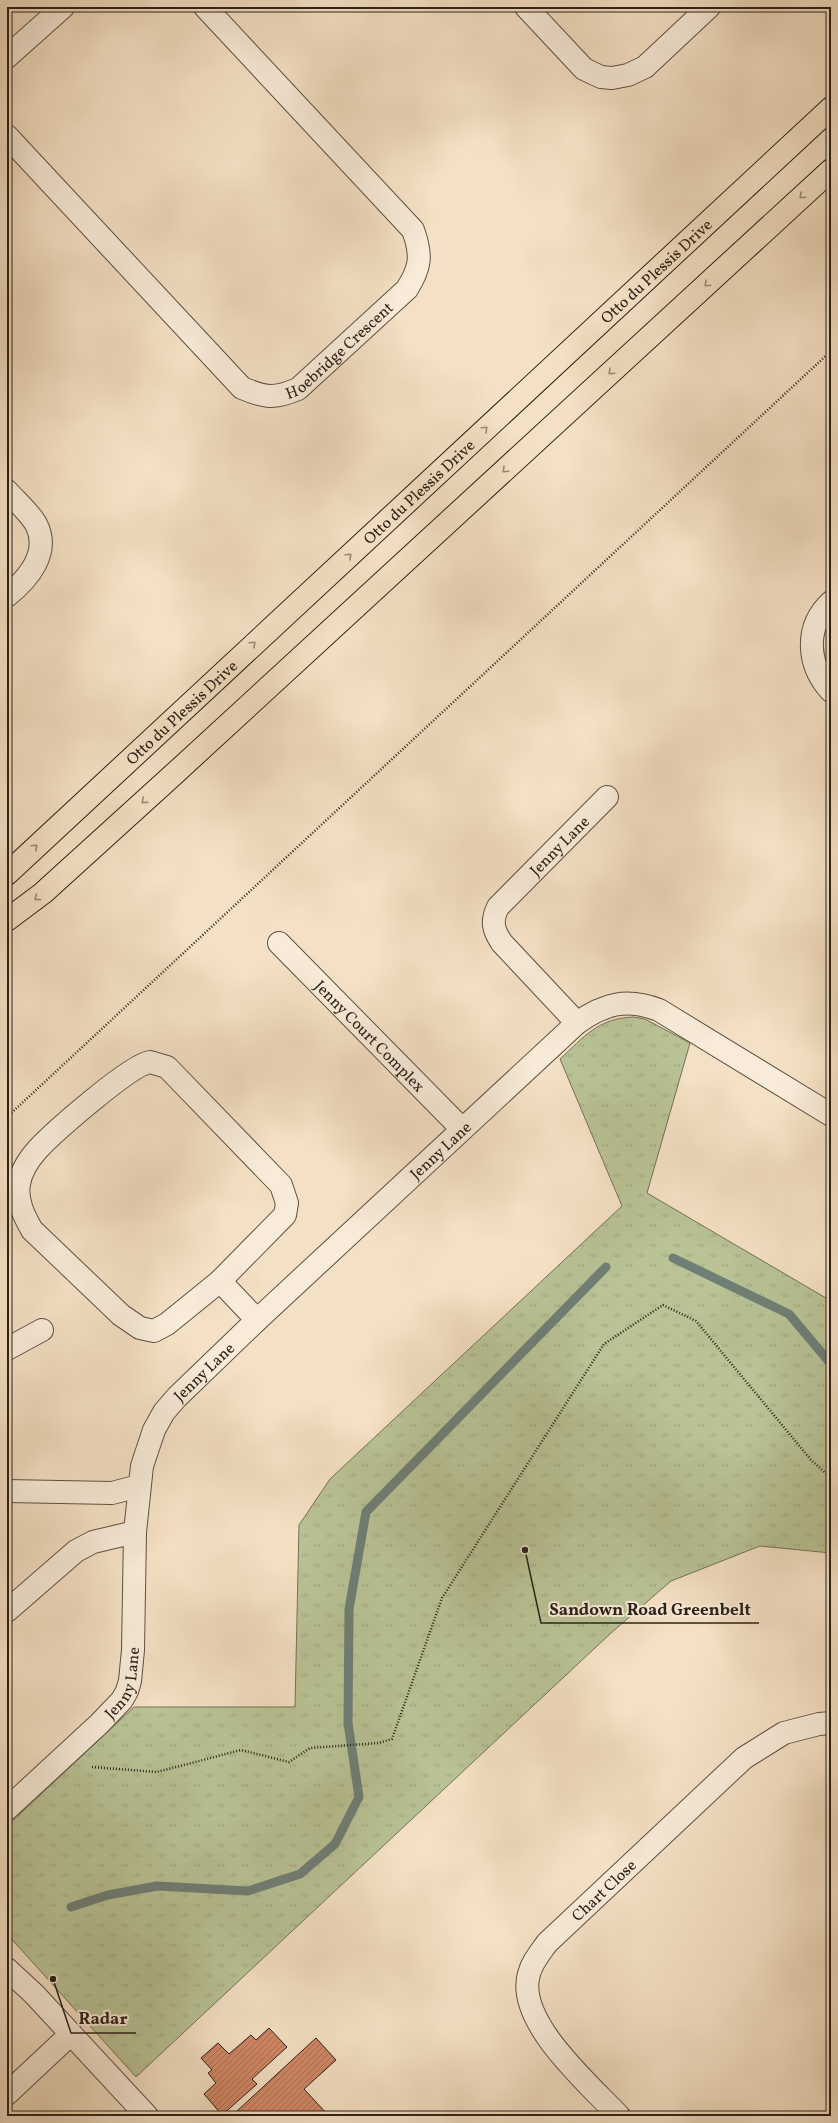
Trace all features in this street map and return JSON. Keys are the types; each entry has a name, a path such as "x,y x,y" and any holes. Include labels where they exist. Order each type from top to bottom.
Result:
{"main road":[{"name":"Otto du Plessis Drive","path":"7,874 831,108"},
{"path":"7,920 43,893 173,775 831,170"}],"street":[{"path":"7,57 63,7"},
{"name":"Hoebridge Crescent","path":"7,136 242,388 262,397 284,395 298,389 407,289 416,274 420,256 418,244 412,230 205,7"},
{"path":"526,7 584,69 601,77 612,78 628,75 645,67 709,7"},
{"path":"7,492 30,515 36,525 41,544 40,552 34,568 18,587 7,596"},
{"path":"831,602 819,617 813,630 811,643 812,658 817,672 831,691"},
{"name":"Jenny Lane","path":"577,1023 502,943 494,930 493,922 498,907 607,797"},
{"name":"Jenny Court Complex","path":"278,943 462,1129"},
{"name":"Jenny Lane","path":"7,1809 99,1724 122,1700 130,1681 133,1650 135,1532 139,1486 147,1448 164,1412 181,1392 257,1320 577,1023 603,1007 626,1003 646,1005 660,1010 831,1114"},
{"path":"150,1062 167,1067 281,1186 286,1195 287,1203 285,1215 220,1281 160,1329 154,1331 140,1328 121,1315 32,1230 23,1214 19,1196 19,1184 25,1165 38,1149 107,1090 143,1063 150,1062"},
{"path":"220,1281 257,1320"},
{"path":"7,1349 42,1330"},
{"path":"7,1490 112,1493 139,1486"},
{"path":"7,1611 76,1551 93,1542 135,1532"},
{"name":"Chart Close","path":"619,2116 549,2041 534,2016 528,1990 528,1975 535,1959 547,1943 744,1758 784,1733 819,1724 831,1724"},
{"path":"7,1969 71,2034 147,2116"},
{"path":"7,2094 71,2034"}],"path":[{"path":"7,1117 831,351"},
{"path":"64,1757 88,1767 157,1772 241,1750 289,1762 310,1748 379,1743 392,1740 442,1598 604,1344 663,1305 696,1320 812,1460 831,1478"}],"green space":[{"path":"634,1017 645,1019 690,1043 647,1193 831,1301 831,1553 760,1546 671,1581 611,1633 136,2077 7,1934 7,1826 134,1707 295,1707 299,1525 330,1479 622,1206 560,1059 592,1030 611,1021 621,1018"}],"building":[{"path":"269,2028 287,2047 252,2079 257,2084 222,2115 204,2094 216,2083 208,2073 212,2070 201,2058 218,2043 229,2054 251,2035 256,2040"},
{"path":"316,2038 336,2060 304,2089 329,2116 241,2116 237,2111"}],"waterway":[{"path":"673,1258 789,1314 831,1364"},
{"path":"71,1907 108,1895 157,1886 248,1891 300,1874 335,1844 359,1797 348,1723 349,1609 366,1512 606,1267"}],"place":[{"name":"Sandown Road Greenbelt","path":"525,1550"},
{"name":"Radar","path":"53,1979"}]}
